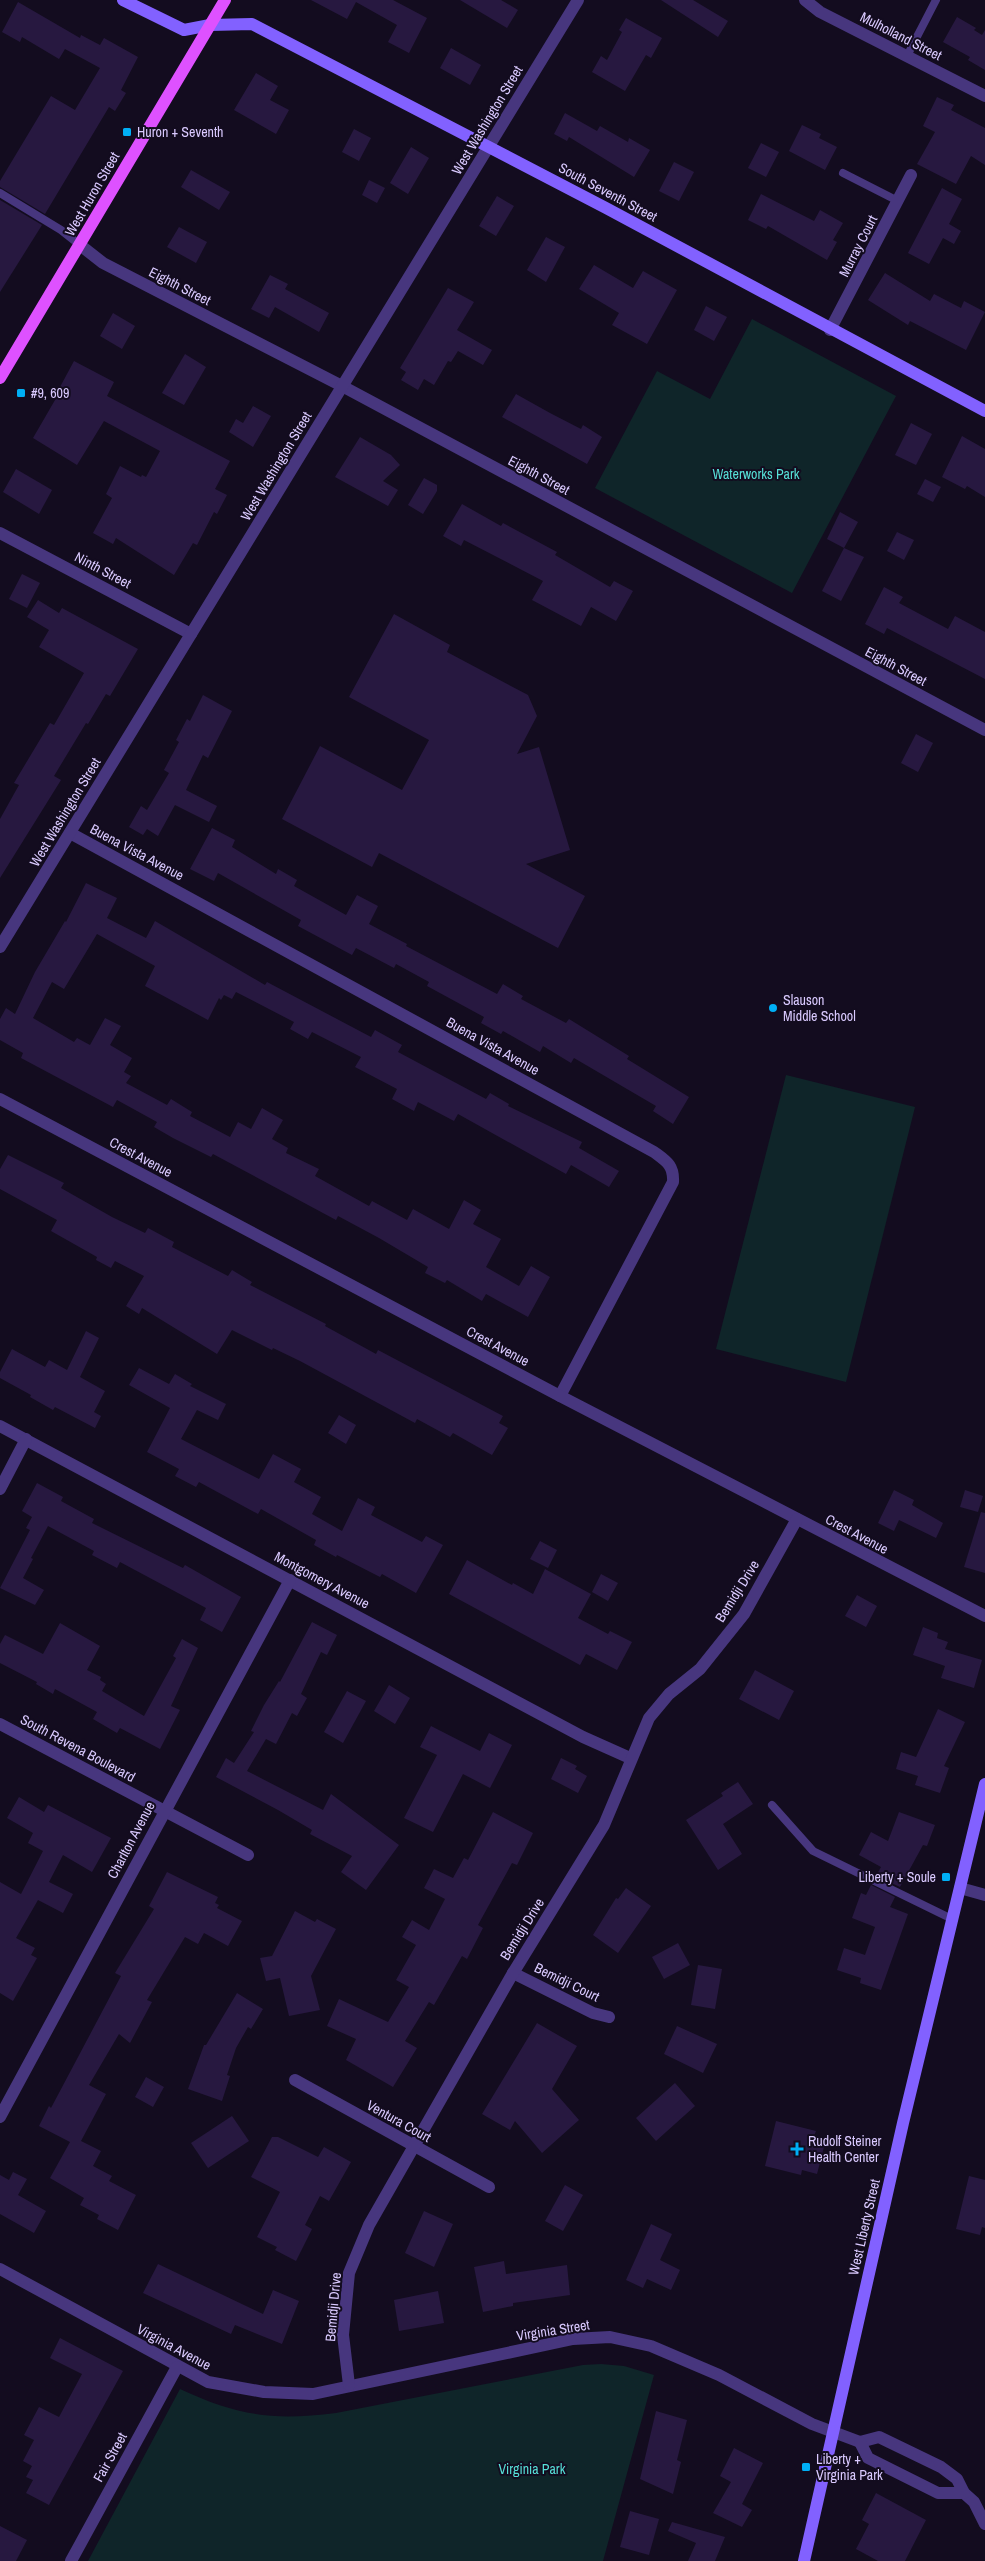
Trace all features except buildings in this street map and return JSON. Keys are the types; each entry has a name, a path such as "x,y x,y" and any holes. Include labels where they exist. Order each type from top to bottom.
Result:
{"main road":[{"name":"West Huron Street","path":"0,378 225,0"}],"street":[{"name":"South Seventh Street","path":"124,0 184,30 210,25 252,24 606,208 830,330 985,411"},
{"name":"West Washington Street","path":"0,947 578,0"},
{"name":"Mulholland Street","path":"805,0 820,12 985,96"},
{"name":"Murray Court","path":"830,330 911,175"},
{"name":"Eighth Street","path":"80,245 103,264 342,386 985,730"},
{"name":"Ninth Street","path":"0,533 191,634"},
{"name":"Buena Vista Avenue","path":"70,833 654,1152 671,1164 673,1182 560,1396"},
{"name":"Crest Avenue","path":"0,1099 560,1396 985,1616"},
{"name":"Montgomery Avenue","path":"0,1426 583,1737 630,1758"},
{"path":"0,1488 26,1439"},
{"name":"Bemidji Drive","path":"349,2385 343,2335 349,2273 370,2225 513,1973 604,1825 630,1758 649,1718 670,1694 700,1669 744,1614 797,1519"},
{"name":"Charlton Avenue","path":"0,2117 290,1580"},
{"name":"South Revena Boulevard","path":"0,1724 248,1855"},
{"name":"West Liberty Street","path":"804,2561 835,2433 903,2123 985,1784"},
{"path":"960,1888 985,1895"},
{"name":"Bemidji Court","path":"513,1973 593,2013 609,2016"},
{"name":"Ventura Court","path":"295,2080 489,2187"},
{"name":"Virginia Avenue","path":"0,2269 177,2367 208,2382 264,2392 313,2394 349,2385"},
{"name":"Virginia Street","path":"349,2385 573,2339 610,2337 651,2346 689,2360 812,2424 860,2442"},
{"name":"Fair Street","path":"71,2561 177,2367"},
{"path":"964,2493 938,2493 868,2458 860,2442 879,2437 940,2467 957,2479 964,2493 974,2502 985,2524"}],"lane":[{"path":"907,56 936,0"},
{"path":"843,172 898,201"},
{"path":"0,193 60,230 80,245"},
{"path":"772,1805 813,1851 952,1919"}],"green space":[{"name":"Waterworks Park","path":"752,319 896,396 792,593 595,488 657,371 710,399"},
{"path":"786,1075 915,1107 846,1382 716,1349"},
{"name":"Virginia Park","path":"583,2365 624,2366 654,2375 603,2561 88,2561 180,2389 238,2411 274,2416 314,2415 336,2413"}],"place":[{"name":"Huron + Seventh","path":"127,132"},
{"name":"#9, 609","path":"21,393"},
{"name":"Slauson Middle School","path":"773,1008"},
{"name":"Liberty + Soule","path":"946,1877"},
{"name":"Rudolf Steiner Health Center","path":"797,2149"},
{"name":"Liberty + Virginia Park","path":"806,2467"}]}
